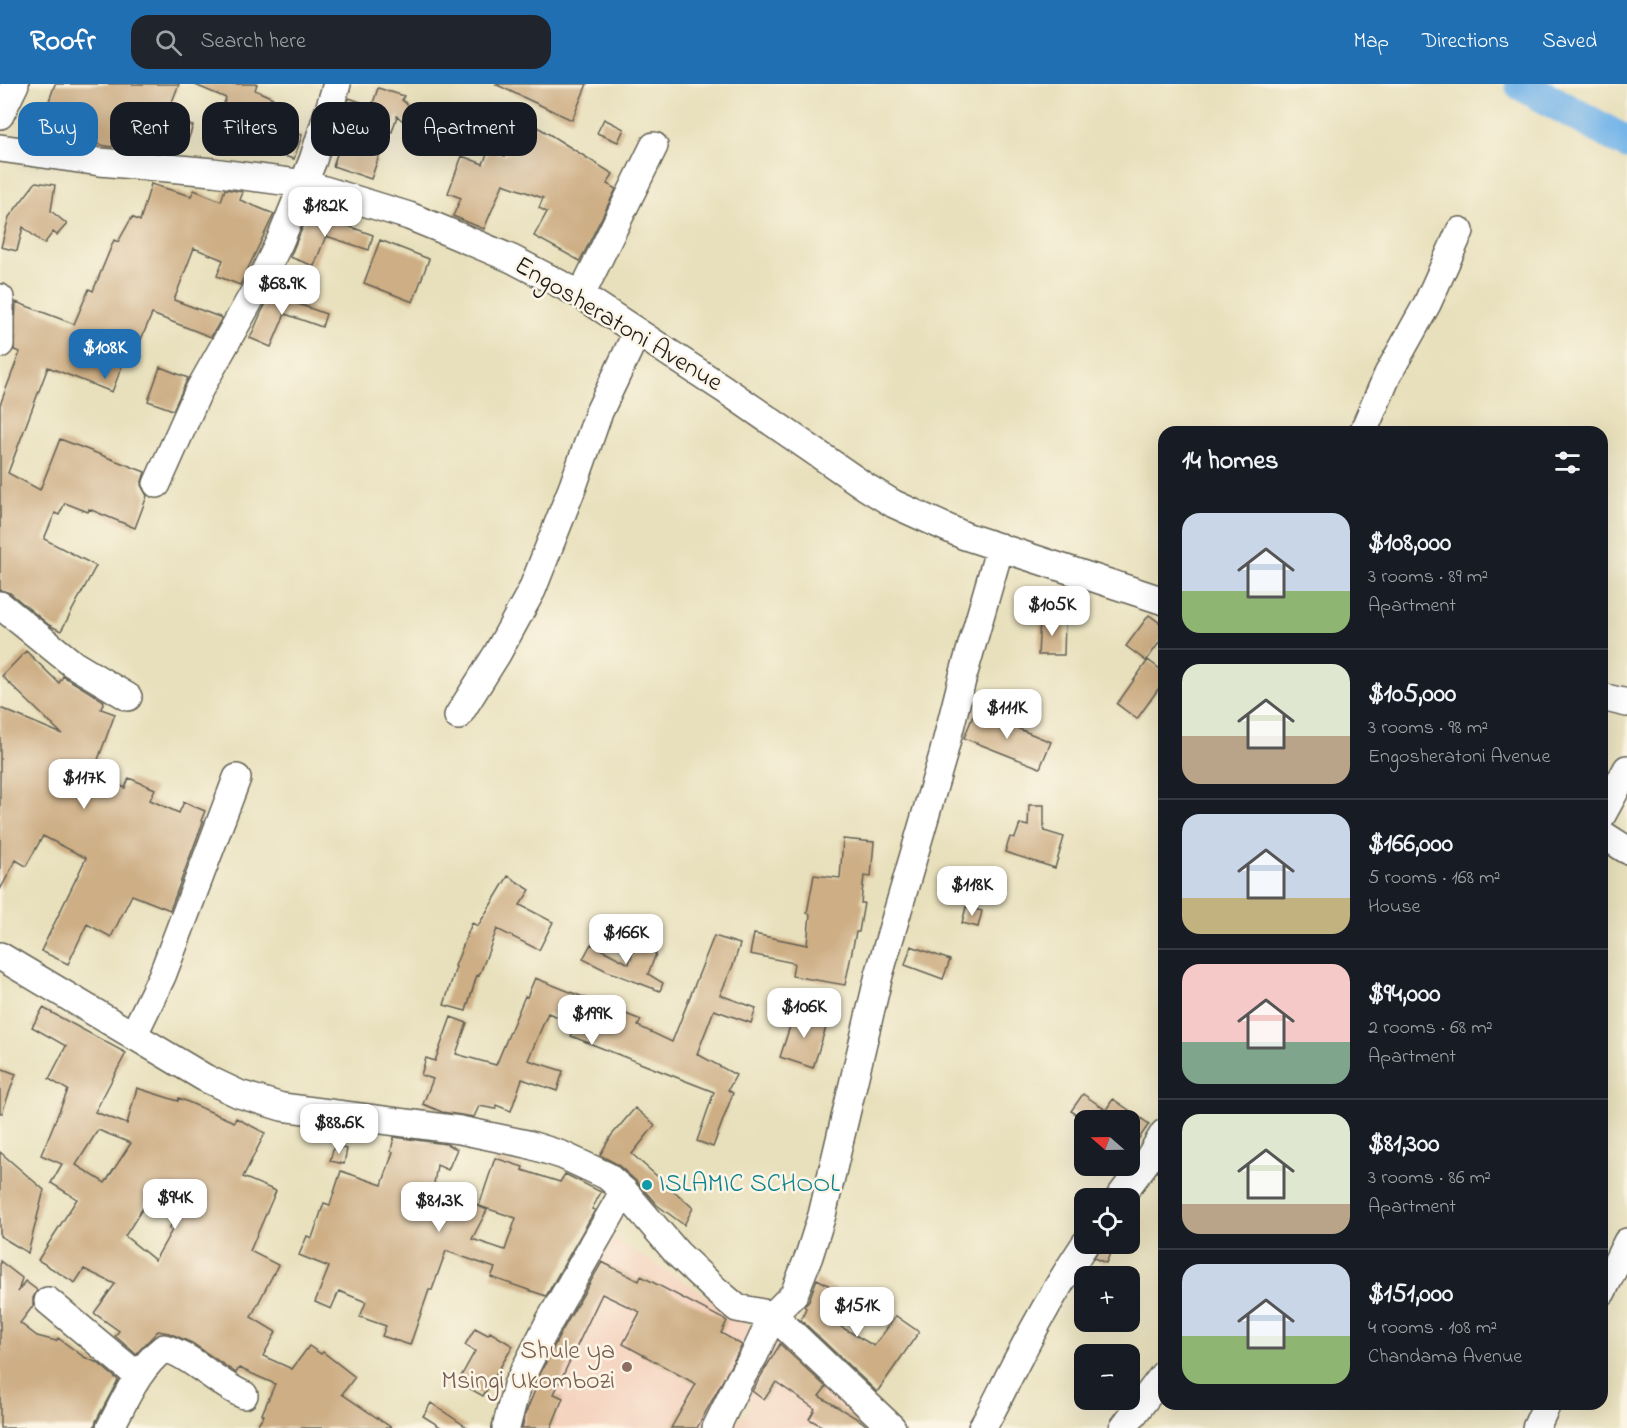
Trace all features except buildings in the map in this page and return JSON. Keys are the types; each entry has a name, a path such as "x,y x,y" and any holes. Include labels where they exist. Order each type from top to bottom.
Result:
{"street":[{"path":"0,115 15,84"},
{"path":"157,484 198,392 260,282 305,184 337,84"},
{"path":"581,295 654,146"},
{"name":"Engosheratoni Avenue","path":"0,148 100,162 213,172 305,184 441,228 512,259 581,295 763,415 866,487 925,519 965,536 1158,599"},
{"path":"1366,426 1388,374 1427,304 1460,231"},
{"path":"0,298 0,344"},
{"path":"458,716 497,654 532,590 599,412 637,332"},
{"path":"716,1428 773,1315 794,1294 809,1256 822,1215 879,975 944,755 963,676 1000,547"},
{"path":"0,605 73,664 128,697"},
{"path":"1608,699 1627,704"},
{"path":"1608,804 1627,769"},
{"path":"133,1036 162,976 237,778"},
{"path":"1608,838 1627,850"},
{"path":"0,956 205,1078 239,1094 282,1107 460,1130 526,1144 562,1155 590,1167 607,1176 624,1191 677,1253 737,1308 773,1315 892,1428"},
{"path":"1126,1188 1158,1143"},
{"path":"506,1428 518,1385 528,1364 549,1322 624,1191"},
{"path":"1608,1281 1626,1248"},
{"path":"982,1428 1019,1357 1078,1254"},
{"path":"48,1301 138,1376"},
{"path":"110,1428 138,1376 152,1356 164,1348 177,1352 230,1389 244,1395"},
{"path":"1123,1428 1158,1382"},
{"path":"1536,1428 1544,1410"}],"shaded area":[{"path":"608,1235 693,1287 755,1330 708,1428 514,1428 523,1396"},
{"path":"782,1330 816,1362 834,1395 872,1428 732,1428 752,1405 738,1397"}],"waterway":[{"path":"1521,84 1627,143"}],"place":[{"name":"ISLAMIC SCHOOL","path":"647,1185"},
{"name":"Shule ya Msingi Ukombozi","path":"627,1367"}]}
